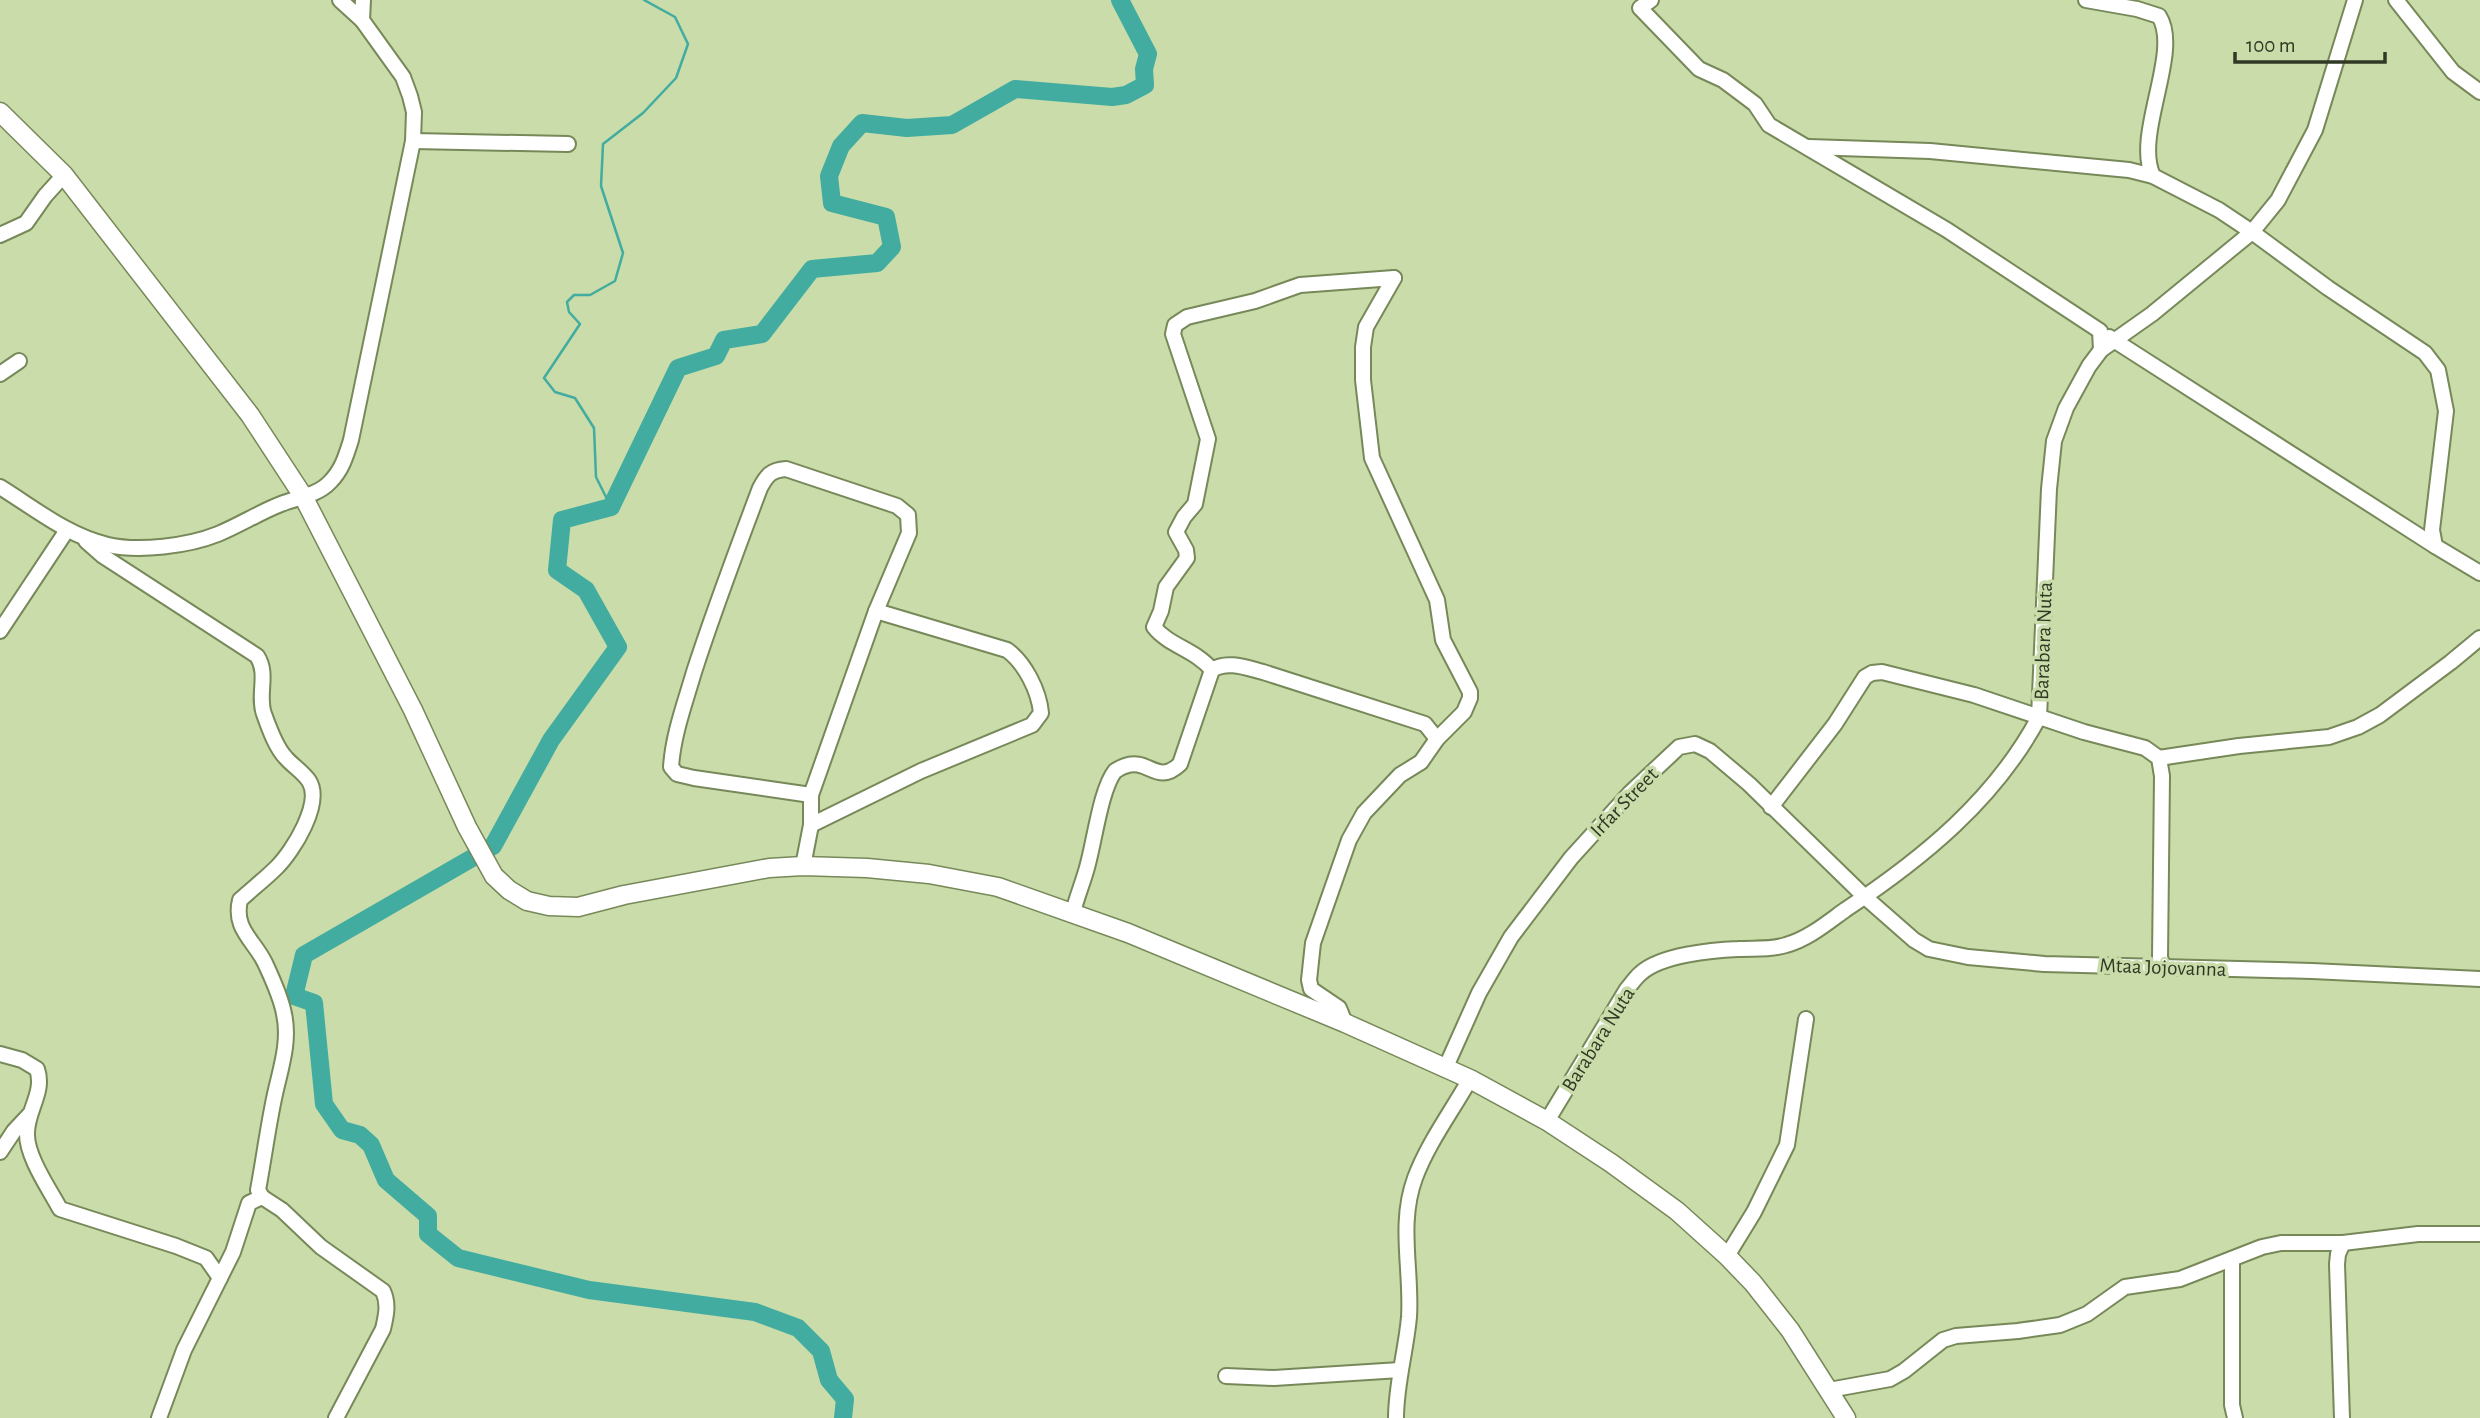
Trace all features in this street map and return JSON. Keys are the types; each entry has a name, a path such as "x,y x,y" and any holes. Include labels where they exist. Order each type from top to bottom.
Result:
{"main road":[{"path":"0,112 65,175 250,415 303,496 485,860 494,876 509,890 527,901 549,906 578,907 624,895 769,868 867,868 929,874 998,887 1128,933 1345,1023 1470,1079 1547,1121 1634,1179 1677,1211 1753,1283 1790,1330 1846,1418"}],"street":[{"path":"0,486 81,537 107,545 126,547 181,545 217,534 279,505 320,490 330,482 344,463 414,141 414,112 403,77 362,20 340,0"},
{"path":"362,20 363,0"},
{"path":"1651,0 1640,8 1699,69 1723,80 1755,104 1769,125 1947,230 2115,341 2480,573"},
{"path":"2087,0 2131,4 2159,16 2166,27 2149,139 2149,167 2153,176"},
{"name":"Barabara Nuta","path":"1547,1121 1627,989 1642,971 1684,956 1787,945 1805,937 1865,897 1952,830 1975,807 2024,747 2039,717 2053,442 2066,408 2101,350 2152,314 2252,232 2278,200 2315,130 2355,0"},
{"path":"2396,0 2453,72 2480,92"},
{"path":"414,141 568,144"},
{"path":"1810,147 1930,151 2129,170 2153,176 2219,210 2328,288 2426,353 2438,370 2446,411 2432,530 2435,546"},
{"path":"0,235 26,223 45,196 65,175"},
{"path":"1212,670 1203,659 1161,636 1154,627 1161,611 1166,587 1186,558 1186,550 1176,532 1195,504 1208,439 1173,334 1175,325 1187,317 1255,301 1300,285 1394,278 1366,327 1363,347 1363,380 1372,458 1437,600 1443,639 1470,692 1470,698 1464,712 1437,739 1421,762 1401,775 1364,813 1349,840 1313,943 1309,980 1311,989 1339,1009 1345,1023"},
{"path":"2100,331 2101,350"},
{"path":"0,374 19,361"},
{"path":"803,866 811,825 811,795 876,611 909,533 908,515 897,506 786,469 768,474 716,603 683,707 671,767 677,774 694,778 811,795"},
{"path":"0,631 67,530"},
{"path":"81,537 103,556 257,656 263,669 263,712 283,756 308,778 314,790 309,816 290,850 278,866 240,900 238,908 240,927 264,962 284,1012 287,1031 258,1190 262,1197 282,1210 321,1247 383,1291 386,1298 387,1314 383,1329 336,1418"},
{"path":"811,825 921,771 1032,725 1041,713 1023,664 1007,650 876,611"},
{"path":"1771,807 1835,724 1865,677 1872,673 1882,672 1974,695 2084,733 2145,748 2159,758 2239,746 2329,737 2358,727 2380,715 2480,638"},
{"path":"1073,913 1106,789 1116,770 1137,764 1163,774 1170,773 1180,764 1212,670 1219,665 1240,666 1263,672 1425,724 1437,739"},
{"name":"Irfar Street","path":"1445,1069 1479,993 1511,937 1571,858 1630,793 1679,747 1695,744 1710,751 1749,784 1865,897"},
{"path":"2159,758 2162,776 2160,958 2164,967"},
{"name":"Mtaa Jojovanna","path":"1865,897 1913,940 1929,949 1968,957 2044,964 2312,971 2480,979"},
{"path":"1727,1256 1754,1212 1787,1145 1807,1019"},
{"path":"0,1054 22,1060 37,1069 41,1082 30,1114 28,1143 60,1209 206,1258 220,1278"},
{"path":"1396,1418 1409,1318 1410,1288 1405,1234 1411,1194 1415,1178 1433,1141 1470,1079"},
{"path":"0,1152 30,1114"},
{"path":"159,1418 184,1350 233,1252 249,1203 262,1197"},
{"path":"1829,1390 1890,1379 1943,1340 1956,1336 2060,1325 2087,1314 2125,1287 2180,1279 2262,1247 2281,1243 2343,1243 2418,1234 2480,1234"},
{"path":"2342,1418 2337,1265 2343,1243"},
{"path":"2232,1259 2232,1405 2235,1418"},
{"path":"1226,1376 1274,1378 1401,1370"}],"waterway":[{"path":"611,507 596,477 594,428 575,398 555,392 544,378 580,324 569,312 567,302 574,295 590,295 615,281 623,253 601,186 603,144 643,113 676,78 688,44 675,17 644,0"},
{"path":"843,1418 845,1399 829,1380 821,1351 798,1328 755,1312 589,1290 458,1258 428,1234 428,1216 386,1180 371,1145 360,1135 342,1130 324,1104 314,1003 294,996 304,955 493,846 551,740 618,647 586,590 557,570 562,520 611,507 678,368 716,356 724,340 762,334 812,269 877,263 892,247 886,217 832,203 829,176 841,146 862,123 907,128 952,125 1015,89 1112,97 1126,95 1145,85 1144,69 1148,54 1120,0"}]}
